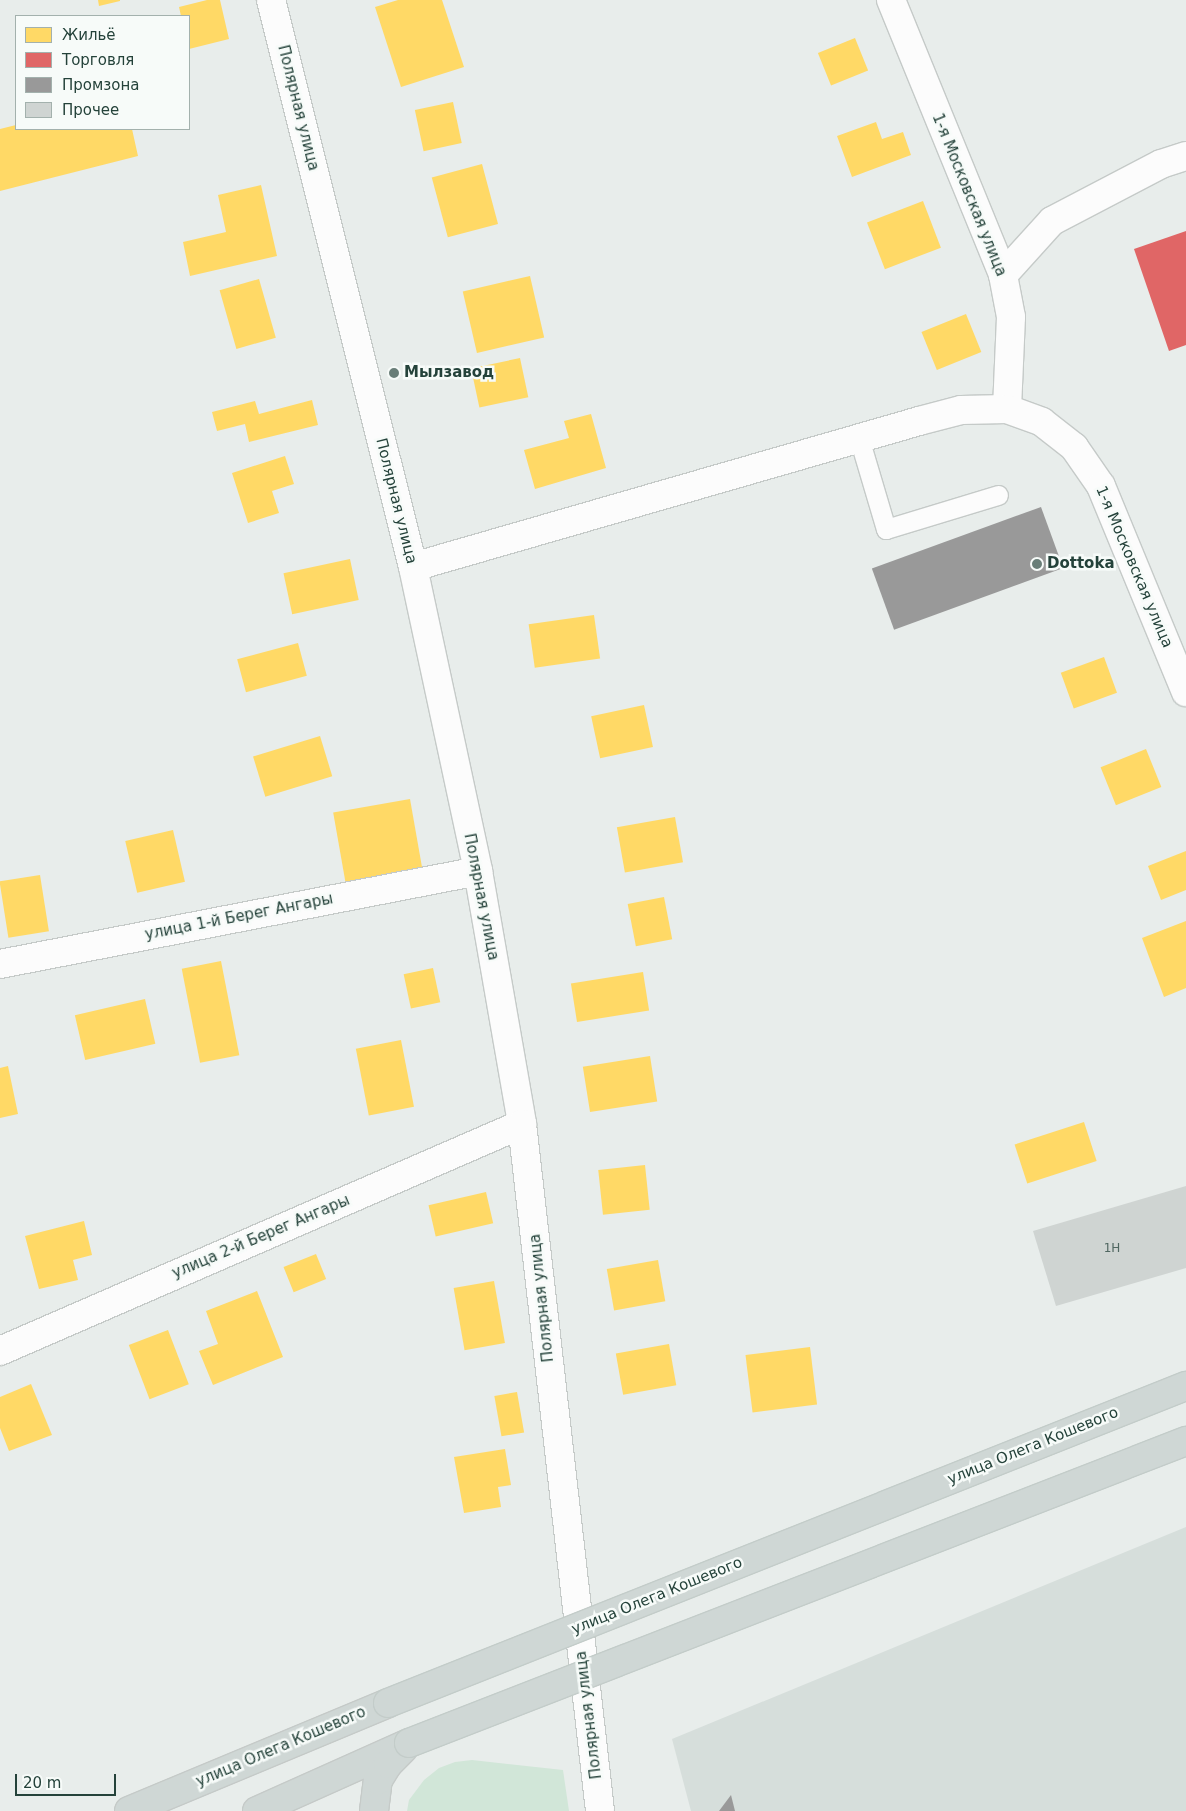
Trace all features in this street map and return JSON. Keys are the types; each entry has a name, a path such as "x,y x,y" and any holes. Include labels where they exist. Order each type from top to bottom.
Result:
{"main road":[{"name":"Полярная улица","path":"271,0 413,567 478,871 522,1124 600,1811"},
{"name":"1-я Московская улица","path":"891,0 1003,275 1011,317 1007,410 1042,422 1074,447 1101,486 1186,692"},
{"path":"1003,275 1052,221 1161,164 1186,156"},
{"path":"413,567 961,410 1007,410"},
{"name":"улица 1-й Берег Ангары","path":"0,964 478,871"},
{"name":"улица 2-й Берег Ангары","path":"0,1351 522,1124"},
{"name":"улица Олега Кошевого","path":"129,1811 388,1702 1186,1386"},
{"path":"257,1811 409,1743 1186,1441"},
{"path":"374,1811 378,1780 388,1764 409,1743"}],"lane":[{"path":"859,438 886,529 998,495"}],"shaded area":[{"path":"1186,1527 1186,1811 691,1811 672,1739"}],"green space":[{"path":"472,1760 563,1770 569,1811 407,1811 409,1800 424,1780 439,1768 455,1762"}],"building: Жильё":[{"path":"98,0 120,0 120,1 99,6"},
{"path":"207,0 220,0 229,39 190,49 190,15 181,15 179,7"},
{"path":"398,0 442,0 464,67 401,87 375,7"},
{"path":"855,38 868,70 831,85 818,53"},
{"path":"453,102 462,143 424,151 415,110"},
{"path":"876,122 882,139 903,132 911,155 852,177 837,136"},
{"path":"15,125 15,130 132,130 138,156 0,191 0,129"},
{"path":"482,164 498,224 448,237 432,177"},
{"path":"261,185 277,256 190,276 183,242 226,232 218,195"},
{"path":"923,201 941,248 885,269 867,223"},
{"path":"530,276 544,337 477,353 463,292"},
{"path":"259,279 276,338 236,349 220,290"},
{"path":"966,314 981,352 937,370 921,332"},
{"path":"520,358 528,397 479,408 471,368"},
{"path":"312,400 318,425 249,442 245,424 217,431 212,412 255,401 259,414"},
{"path":"591,414 606,468 535,489 524,450 569,438 564,421"},
{"path":"285,456 294,484 272,491 279,513 248,523 232,473"},
{"path":"350,559 359,600 292,614 283,573"},
{"path":"594,615 600,659 535,668 529,624"},
{"path":"298,643 307,676 246,692 237,659"},
{"path":"1104,657 1117,693 1074,708 1061,673"},
{"path":"644,705 653,747 600,758 591,716"},
{"path":"320,736 332,776 265,797 253,756"},
{"path":"1146,749 1161,787 1116,805 1101,767"},
{"path":"410,799 423,870 346,883 333,813"},
{"path":"675,817 683,862 625,873 617,827"},
{"path":"173,830 185,882 137,893 125,841"},
{"path":"1186,851 1186,890 1161,900 1148,866"},
{"path":"40,875 49,931 8,938 0,881"},
{"path":"664,897 672,939 636,946 628,904"},
{"path":"1186,921 1186,988 1164,997 1142,938"},
{"path":"221,961 239,1055 200,1063 182,969"},
{"path":"433,968 440,1002 411,1008 404,974"},
{"path":"643,972 649,1011 577,1022 571,983"},
{"path":"145,999 155,1044 85,1060 75,1015"},
{"path":"401,1040 414,1107 369,1116 356,1049"},
{"path":"650,1056 657,1101 590,1112 583,1067"},
{"path":"8,1066 18,1114 0,1118 0,1068"},
{"path":"1084,1122 1097,1161 1027,1184 1015,1145"},
{"path":"645,1165 650,1210 603,1215 598,1170"},
{"path":"486,1192 493,1223 436,1236 429,1205"},
{"path":"84,1221 92,1255 73,1260 78,1280 39,1289 25,1236"},
{"path":"316,1254 326,1279 294,1292 284,1267"},
{"path":"658,1260 665,1301 614,1310 607,1269"},
{"path":"494,1281 505,1343 465,1350 454,1288"},
{"path":"257,1291 283,1357 213,1385 199,1351 218,1344 206,1311"},
{"path":"168,1330 189,1384 150,1399 129,1345"},
{"path":"669,1344 676,1385 623,1395 616,1353"},
{"path":"810,1347 817,1405 753,1412 745,1355"},
{"path":"31,1384 52,1435 9,1451 0,1428 0,1397"},
{"path":"517,1392 524,1432 501,1436 494,1396"},
{"path":"505,1449 511,1485 498,1487 501,1507 464,1513 454,1457"}],"building: Торговля":[{"path":"1186,231 1186,345 1169,351 1134,249"}],"building: Промзона":[{"path":"1041,507 1063,568 894,630 872,569"},
{"path":"731,1795 735,1811 719,1811"}],"building: Прочее":[{"path":"1186,1186 1186,1268 1056,1306 1033,1231"}],"place":[{"name":"Мылзавод","path":"394,373"},
{"name":"Dottoka","path":"1037,564"}]}
